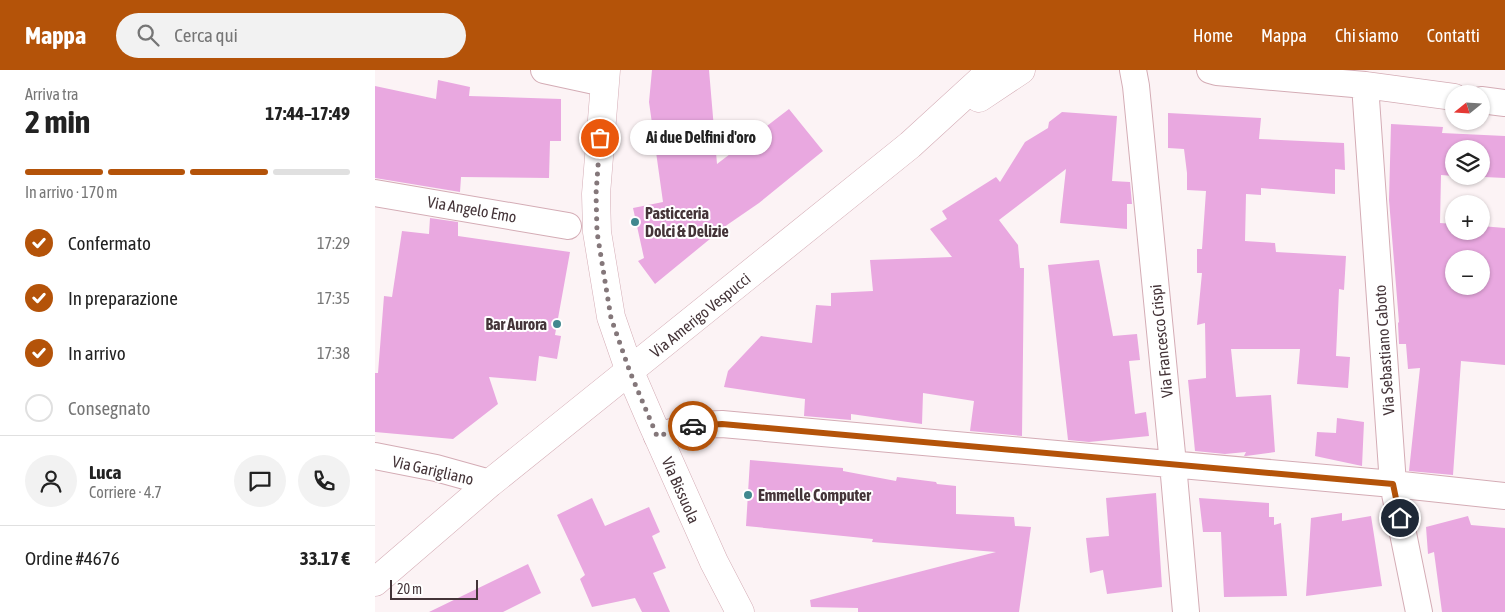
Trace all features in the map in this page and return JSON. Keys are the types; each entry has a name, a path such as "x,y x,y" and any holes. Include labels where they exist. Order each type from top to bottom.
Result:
{"main road":[{"name":"Via Amerigo Vespucci","path":"375,582 490,483 910,145 992,70"},
{"name":"Via Amerigo Vespucci","path":"910,145 1021,70"},
{"name":"Via Bissuola","path":"605,76 596,194 597,232 611,318 630,372 657,436 713,562 740,612"}],"street":[{"path":"544,70 605,76"},
{"name":"Via Francesco Crispi","path":"1133,70 1186,612"},
{"path":"1211,70 1445,96"},
{"name":"Via Sebastiano Caboto","path":"1365,86 1393,484 1419,612"},
{"path":"1490,101 1505,103"},
{"name":"Via Angelo Emo","path":"375,193 568,226"},
{"path":"657,436 697,425 722,424 1393,484 1505,496"},
{"name":"Via Garigliano","path":"375,456 436,468 490,483"}],"building":[{"path":"652,70 709,70 717,164 789,109 823,151 759,203 727,225 655,284 638,261 644,258 633,208 663,202 649,102"},
{"path":"438,80 470,87 469,96 561,99 561,141 550,141 549,178 461,177 460,192 375,178 375,86 436,99"},
{"path":"1062,112 1117,116 1112,181 1130,182 1132,204 1127,204 1127,229 1060,223 1066,169 999,220 1018,245 1020,268 1024,268 1022,436 970,431 974,401 923,393 922,424 851,414 851,420 804,416 805,399 724,387 728,371 761,336 812,343 816,305 831,306 831,293 873,291 870,260 952,257 930,229 947,219 942,211 996,177 1000,182 1025,142 1048,128 1049,122"},
{"path":"1168,113 1261,118 1259,139 1344,143 1345,170 1335,169 1335,194 1261,188 1261,195 1246,194 1245,241 1275,243 1276,252 1346,256 1344,290 1339,289 1336,356 1350,357 1348,388 1297,384 1300,349 1231,349 1236,397 1271,395 1275,452 1244,456 1246,452 1225,454 1195,451 1188,380 1206,378 1205,323 1197,325 1202,273 1197,273 1197,249 1202,249 1206,191 1187,190 1184,149 1168,148"},
{"path":"1391,124 1443,127 1442,133 1505,136 1505,178 1490,177 1490,140 1445,140 1445,175 1441,175 1440,223 1445,223 1445,240 1490,240 1490,227 1505,228 1505,365 1461,361 1453,475 1409,471 1420,368 1408,369 1406,344 1399,344 1399,322 1389,200"},
{"path":"430,218 458,222 458,236 570,252 555,335 561,336 557,359 539,356 536,381 489,377 498,404 453,439 375,432 375,373 378,373 384,296 392,297 402,231 429,234"},
{"path":"1099,260 1113,336 1137,334 1140,360 1129,361 1135,414 1146,412 1149,436 1089,442 1068,440 1048,265"},
{"path":"1337,418 1364,422 1362,466 1315,456 1317,432 1336,433"},
{"path":"750,460 843,468 843,471 896,481 897,477 956,486 956,514 1014,517 1015,526 1031,527 1019,612 858,612 858,608 811,607 810,600 996,552 872,542 873,539 746,526"},
{"path":"1156,493 1162,587 1107,594 1103,570 1090,573 1086,538 1109,536 1106,498"},
{"path":"592,498 605,526 649,507 660,532 652,536 666,568 653,573 670,612 642,612 635,598 592,607 580,579 585,575 557,515"},
{"path":"1199,498 1269,503 1269,517 1274,517 1274,525 1281,523 1287,596 1224,597 1221,532 1203,532"},
{"path":"1342,513 1342,521 1371,516 1382,586 1306,596 1311,518"},
{"path":"1468,516 1471,525 1505,528 1505,612 1442,612 1434,552 1428,554 1426,527"},
{"path":"528,564 541,593 503,612 429,612"}],"way so far":[{"path":"600,138 596,194 597,232 611,318 630,372 657,436 693,426"}],"place":[{"name":"Ai due Delfini d'oro","path":"600,138"},
{"name":"Pasticceria Dolci & Delizie","path":"635,222"},
{"name":"Bar Aurora","path":"557,324"},
{"name":"Emmelle Computer","path":"748,495"}],"route":[{"path":"693,426 722,424 1393,484 1400,518"}]}
